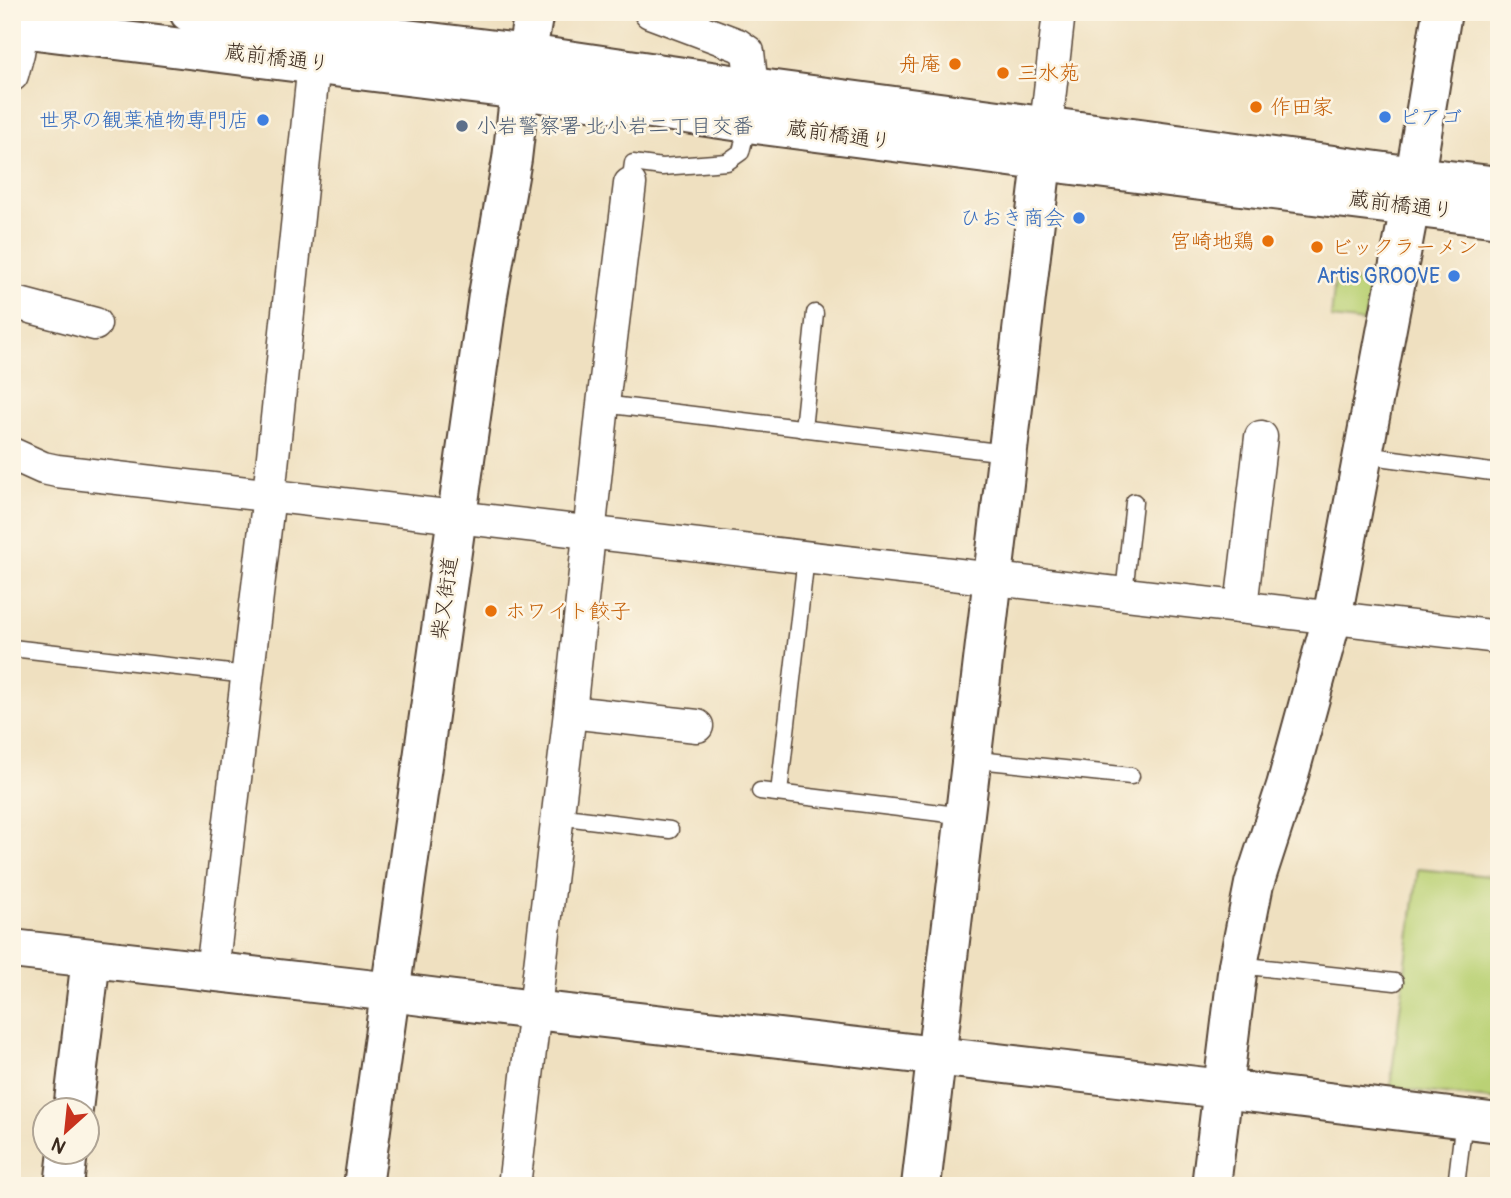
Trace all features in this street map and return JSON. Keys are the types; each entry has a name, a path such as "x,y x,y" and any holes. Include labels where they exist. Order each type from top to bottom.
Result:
{"street":[{"name":"蔵前橋通り","path":"189,12 369,29 524,72"},
{"name":"柴又街道","path":"363,1186 488,295 534,12"},
{"path":"650,12 738,45 748,52 750,105"},
{"path":"921,1186 1059,12"},
{"path":"1211,1186 1238,965 1254,884 1286,786 1332,618 1413,191 1442,12"},
{"name":"蔵前橋通り","path":"17,27 314,63 524,72 750,105 1413,191 1499,218"},
{"path":"12,75 17,27"},
{"path":"212,971 269,495 314,63"},
{"path":"514,1186 630,184"},
{"name":"蔵前橋通り","path":"1413,191 1499,186"},
{"path":"12,302 95,324"},
{"path":"1241,607 1261,437"},
{"path":"12,454 43,468 57,471 1499,637"},
{"path":"570,712 697,726"},
{"path":"12,949 1481,1121"},
{"path":"75,1096 91,958"},
{"path":"64,1186 66,1166"}],"lane":[{"path":"630,184 633,163 662,167 727,162 741,152 750,105"},
{"path":"803,429 815,313"},
{"path":"603,404 1006,453"},
{"path":"1364,455 1499,473"},
{"path":"1124,593 1134,502"},
{"path":"779,793 806,556"},
{"path":"12,648 247,675"},
{"path":"971,757 1132,776"},
{"path":"761,791 965,816"},
{"path":"557,816 670,830"},
{"path":"1238,965 1395,982"},
{"path":"1457,1186 1481,1121"}],"green space":[{"path":"1335,279 1372,283 1364,322 1331,318"},
{"path":"1418,869 1499,877 1499,1100 1390,1088"}],"place":[{"name":"舟庵","path":"955,64"},
{"name":"三水苑","path":"1003,73"},
{"name":"作田家","path":"1256,107"},
{"name":"ピアゴ","path":"1385,117"},
{"name":"世界の観葉植物専門店","path":"263,120"},
{"name":"小岩警察署 北小岩二丁目交番","path":"462,126"},
{"name":"ひおき商会","path":"1079,218"},
{"name":"宮崎地鶏","path":"1268,241"},
{"name":"ビックラーメン","path":"1317,247"},
{"name":"Artis GROOVE","path":"1454,276"},
{"name":"ホワイト餃子","path":"491,611"}]}
